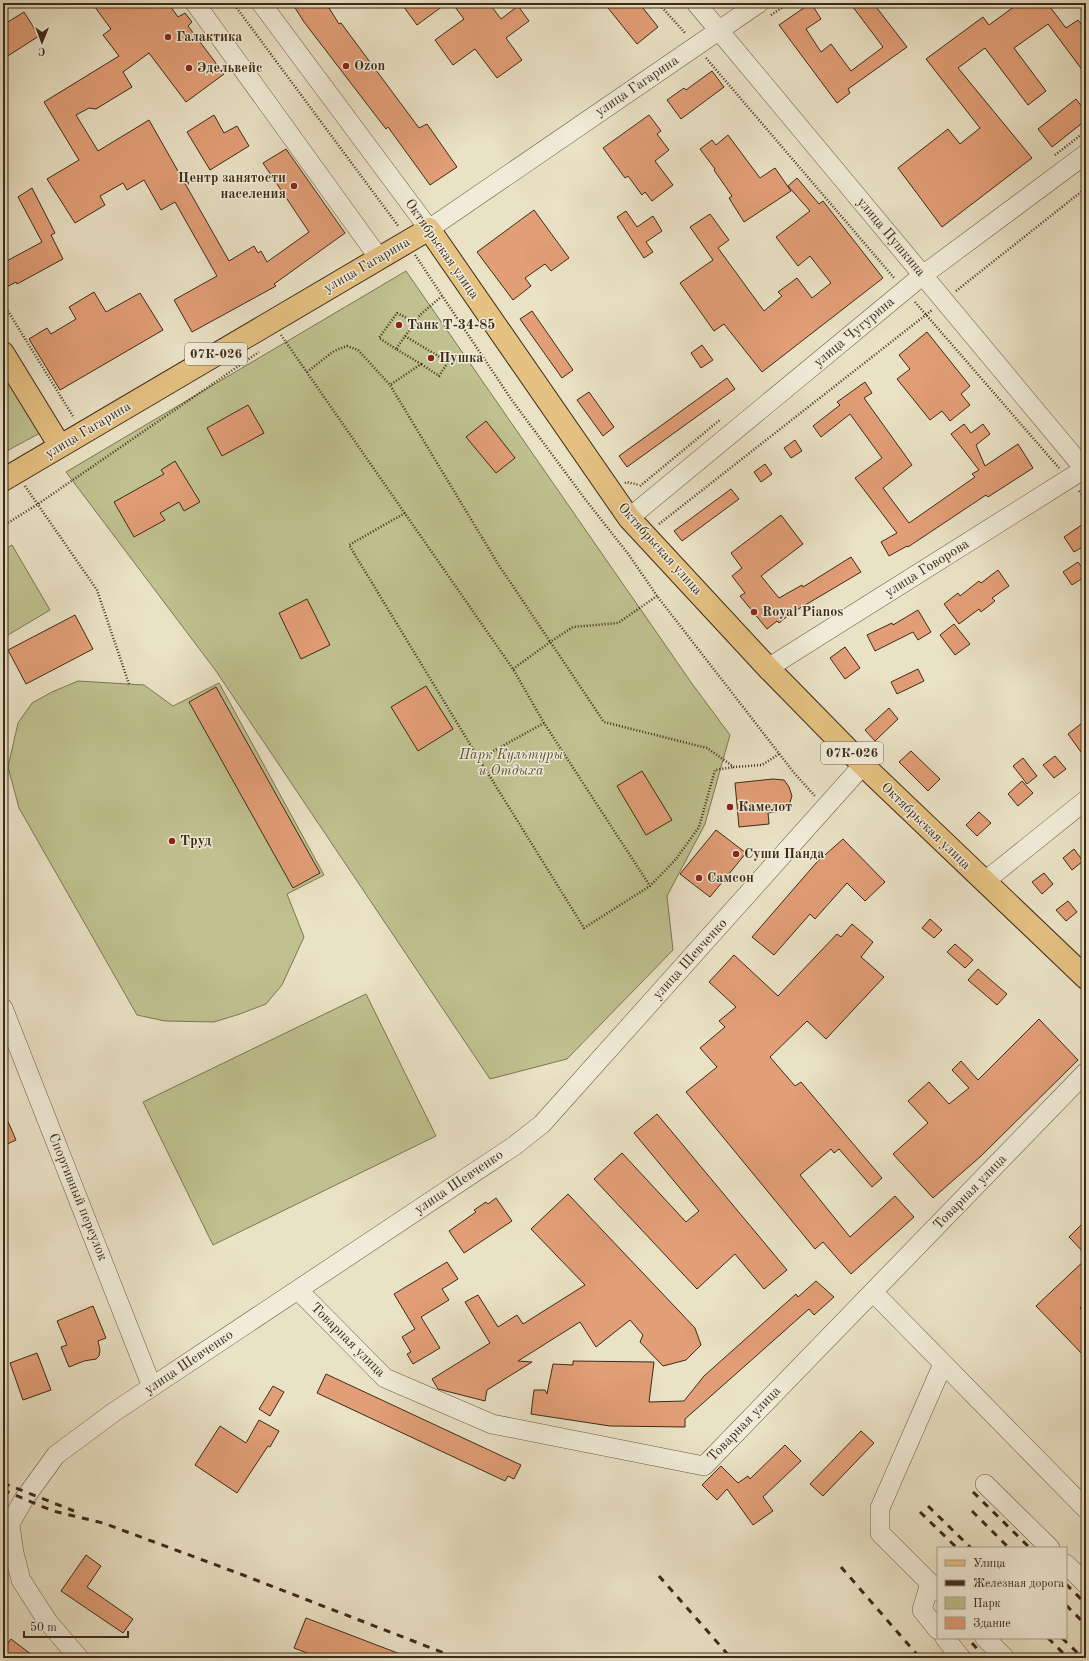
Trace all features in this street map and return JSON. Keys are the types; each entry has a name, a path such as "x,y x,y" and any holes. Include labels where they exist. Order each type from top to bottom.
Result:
{"main road":[{"name":"улица Гагарина","path":"9,476 429,229"},
{"name":"Октябрьская улица","path":"429,229 629,518 768,668 863,765 1086,978"},
{"path":"3,353 60,446"}],"street":[{"path":"195,3 379,258"},
{"name":"Октябрьская улица","path":"261,3 429,229"},
{"name":"улица Пушкина","path":"696,3 923,275 1081,472"},
{"name":"улица Гагарина","path":"429,229 759,3"},
{"name":"улица Чугурина","path":"629,518 904,290 1086,154"},
{"name":"улица Говорова","path":"768,668 1081,472"},
{"name":"улица Шевченко","path":"6,1530 24,1499 56,1455 114,1412 514,1146 542,1124 863,765"},
{"path":"984,882 1086,800"},
{"name":"Спортивный переулок","path":"3,1008 152,1387"},
{"name":"Товарная улица","path":"298,1290 385,1378 392,1382 492,1424 704,1466 1086,1072"},
{"path":"873,1292 1086,1509"},
{"path":"937,1629 922,1610 934,1587 880,1533 880,1508 943,1364"},
{"path":"986,1484 1049,1547"},
{"path":"6,1530 21,1580 48,1622 79,1658"},
{"path":"1067,1565 1086,1584"},
{"path":"946,1639 961,1658"},
{"path":"986,1639 1005,1658"}],"path":[{"path":"234,3 408,241 442,296 511,399 585,499 629,554 657,596 779,754 825,807"},
{"path":"658,3 926,315 1081,472 1086,499"},
{"path":"645,536 1086,188"},
{"path":"396,348 420,315 442,296"},
{"path":"3,303 76,420"},
{"path":"405,336 448,362 439,376 379,338 397,312 415,322"},
{"path":"273,321 513,669 544,723 650,886"},
{"path":"307,372 334,351 347,346 358,350 390,385 498,564 604,722 707,748 734,767"},
{"path":"390,385 421,364"},
{"path":"3,449 7,459 9,476 97,590 130,684"},
{"path":"405,513 349,545 584,928 650,886 676,859 699,827 715,770 762,765 779,754"},
{"path":"513,669 573,627 618,623 657,596"},
{"path":"479,758 544,723"}],"green space":[{"name":"Парк Культуры и Отдыха","path":"406,271 693,685 730,735 705,824 667,896 673,950 567,1059 490,1079 216,671 66,472"},
{"path":"3,373 40,433 3,453"},
{"path":"12,545 50,610 3,638 3,550"},
{"name":"Труд","path":"78,681 144,685 173,706 219,683 324,875 287,894 304,937 282,985 266,1004 214,1022 165,1021 137,1015 19,808 8,767 18,723 32,703 52,692"},
{"path":"366,994 436,1136 213,1245 143,1102"}],"building":[{"path":"92,3 168,3 178,17 185,13 192,22 188,26 224,74 186,102 149,53 123,72 132,87 96,109 89,108 76,115 98,151 149,120 229,261 254,246 258,253 261,251 267,262 309,232 263,163 286,149 345,233 274,284 276,286 192,332 174,300 217,276 175,202 161,210 144,180 127,190 123,183 100,196 105,205 75,223 47,179 79,160 44,102 119,56 103,35 111,29"},
{"path":"292,3 326,3 339,24 341,23 419,128 427,124 457,167 430,185 388,127 386,129 304,22"},
{"path":"401,3 447,3 417,25"},
{"path":"452,3 489,3 501,19 518,6 529,21 506,38 522,60 497,78 475,49 453,65 435,40 464,19"},
{"path":"604,3 639,3 658,27 637,44"},
{"path":"811,3 821,19 806,29 821,52 831,44 851,71 883,47 850,3 873,3 907,47 848,89 850,93 837,103 779,25"},
{"path":"1019,3 1047,3 1066,28 1078,20 1086,31 1086,75 1048,24 1014,48 1046,91 1028,105 985,48 958,68 1032,158 942,227 898,168 948,129 960,144 980,128 926,59 983,17 989,25"},
{"path":"24,12 39,36 3,59 3,25"},
{"path":"712,71 724,87 681,119 667,100 684,88 686,90"},
{"path":"1076,99 1086,112 1086,120 1052,147 1038,129"},
{"path":"214,115 224,133 237,126 249,146 210,170 187,132"},
{"path":"649,115 661,131 657,134 669,150 655,161 673,185 652,201 645,192 642,195 628,176 625,178 603,148"},
{"path":"728,135 760,178 775,168 791,191 744,222 729,198 732,196 700,149 712,140 716,145"},
{"path":"797,178 819,204 823,201 883,278 762,372 724,324 714,331 680,283 713,260 690,227 710,214 729,240 718,248 764,311 782,296 778,292 797,278 812,298 831,283 810,256 798,266 776,237 810,211 788,186"},
{"path":"32,188 55,233 51,235 63,259 17,284 16,282 3,289 3,263 42,242 18,197"},
{"path":"534,210 569,258 551,271 545,264 525,278 531,286 513,300 477,252"},
{"path":"626,211 637,227 653,216 662,231 646,242 653,252 644,258 617,217"},
{"path":"94,292 106,312 140,293 163,330 60,390 29,339 47,328 51,334 76,319 69,307"},
{"path":"532,311 573,370 562,378 520,319"},
{"path":"927,332 970,386 961,394 970,405 950,421 942,411 930,420 897,379 910,369 899,355"},
{"path":"702,345 713,360 701,368 691,353"},
{"path":"727,378 735,389 627,467 619,456"},
{"path":"865,382 872,393 864,398 912,465 883,488 909,523 975,477 972,474 979,470 951,434 964,424 971,433 983,424 990,434 976,445 985,466 1018,444 1033,468 988,497 986,495 908,547 907,546 889,556 881,542 897,533 855,478 882,458 850,414 821,437 813,426 840,405 837,402"},
{"path":"589,392 614,427 603,436 577,400"},
{"path":"248,405 264,433 222,456 207,428"},
{"path":"486,421 515,458 496,473 466,437"},
{"path":"795,440 802,451 791,458 784,448"},
{"path":"175,461 200,502 184,511 179,502 160,513 165,520 134,537 114,502 164,474 161,470"},
{"path":"765,464 772,474 761,482 754,472"},
{"path":"731,489 739,499 682,541 674,531"},
{"path":"781,515 803,544 761,576 779,598 802,585 803,587 851,557 861,572 790,614 779,623 777,621 767,629 740,596 745,593 732,576 742,568 731,553"},
{"path":"1086,522 1086,545 1074,552 1064,537"},
{"path":"1078,562 1086,573 1086,576 1072,585 1063,572"},
{"path":"998,570 1009,586 992,598 995,601 981,612 979,609 959,624 944,604 958,593 960,596 979,581 981,583"},
{"path":"307,599 330,645 301,659 279,613"},
{"path":"918,610 931,632 918,640 913,632 875,651 867,635 892,623 893,625"},
{"path":"75,615 93,649 26,684 8,650"},
{"path":"954,624 970,644 955,655 940,635"},
{"path":"845,647 860,668 845,679 830,658"},
{"path":"918,669 924,681 897,694 891,682"},
{"path":"426,686 453,729 418,751 391,707"},
{"path":"216,687 320,873 293,888 189,702"},
{"path":"889,708 898,719 875,741 865,730"},
{"path":"1086,720 1086,759 1068,734"},
{"path":"911,751 940,779 928,791 899,762"},
{"path":"1055,756 1066,769 1054,778 1043,765"},
{"path":"1023,758 1037,776 1027,784 1013,766"},
{"path":"642,771 672,820 646,835 617,786"},
{"path":"773,779 784,780 789,787 792,796 789,805 781,811 768,813 769,824 739,827 735,783"},
{"path":"1022,781 1033,793 1018,806 1008,794"},
{"path":"979,812 991,823 977,836 966,825"},
{"path":"716,830 746,853 710,897 680,874"},
{"path":"843,839 885,882 865,901 847,883 815,919 810,914 774,955 752,937 817,862"},
{"path":"1074,849 1083,861 1072,870 1063,858"},
{"path":"1044,873 1053,884 1042,894 1032,882"},
{"path":"1068,901 1077,912 1066,921 1056,910"},
{"path":"930,919 942,930 934,938 922,928"},
{"path":"852,924 873,942 861,957 884,977 826,1039 807,1021 770,1057 795,1086 801,1082 882,1178 872,1187 839,1149 834,1153 831,1149 800,1175 850,1237 895,1196 914,1217 851,1274 823,1242 815,1249 686,1092 717,1067 700,1048 725,1027 719,1021 736,1007 709,982 734,955 778,996 837,934 841,937"},
{"path":"955,944 973,960 965,968 947,952"},
{"path":"978,969 1007,994 997,1005 968,980"},
{"path":"1039,1019 1078,1060 981,1156 933,1198 893,1154 928,1123 908,1101 929,1082 949,1104 969,1088 952,1070 961,1061 978,1080"},
{"path":"3,1110 16,1140 3,1146"},
{"path":"657,1114 787,1270 764,1289 735,1254 697,1289 594,1179 622,1153 686,1222 699,1211 634,1133"},
{"path":"568,1194 695,1328 701,1345 686,1360 663,1366 640,1342 643,1335 630,1320 596,1347 580,1322 518,1361 532,1362 487,1390 485,1401 438,1389 432,1379 490,1343 465,1302 478,1295 498,1327 517,1315 523,1324 585,1285 531,1229"},
{"path":"496,1198 512,1221 464,1253 449,1231 476,1212 474,1210 486,1202 488,1204"},
{"path":"1086,1220 1086,1255 1069,1237"},
{"path":"1086,1259 1086,1302 1080,1308 1086,1316 1086,1358 1036,1306"},
{"path":"447,1262 458,1279 442,1289 449,1300 421,1317 440,1348 413,1364 407,1354 411,1352 402,1337 415,1329 394,1294"},
{"path":"816,1281 834,1297 814,1315 809,1309 685,1419 685,1427 610,1426 531,1414 534,1390 545,1390 547,1394 553,1364 573,1365 573,1361 654,1362 649,1402 684,1401 704,1376 796,1294 798,1297"},
{"path":"93,1306 106,1338 98,1341 100,1350 99,1356 96,1359 84,1361 69,1367 61,1347 67,1345 57,1321"},
{"path":"37,1353 51,1390 23,1400 10,1363"},
{"path":"326,1374 521,1465 514,1479 508,1476 505,1481 317,1393"},
{"path":"273,1386 284,1392 270,1416 259,1409"},
{"path":"259,1420 279,1431 270,1447 268,1446 237,1493 195,1465 220,1426 246,1443"},
{"path":"861,1431 874,1443 823,1496 810,1484"},
{"path":"785,1445 801,1461 763,1497 773,1511 753,1525 727,1489 717,1500 702,1485 721,1466 738,1483 748,1476 750,1479"},
{"path":"86,1555 101,1566 87,1587 133,1619 123,1633 61,1591"},
{"path":"306,1618 408,1657 320,1658 294,1648"},
{"path":"11,1639 36,1658 3,1658 3,1649"}],"railway":[{"path":"3,1483 74,1511"},
{"path":"3,1490 53,1511 103,1523 243,1575 457,1658"},
{"path":"973,1492 1029,1547"},
{"path":"928,1506 970,1547"},
{"path":"972,1511 1008,1547"},
{"path":"920,1512 956,1547"},
{"path":"841,1567 920,1658"},
{"path":"659,1576 731,1658"},
{"path":"1067,1585 1086,1604"},
{"path":"1067,1606 1086,1625"},
{"path":"1049,1639 1068,1658"},
{"path":"1063,1639 1083,1658"},
{"path":"972,1643 985,1658"}],"place":[{"name":"Галактика","path":"168,37"},
{"name":"Ozon","path":"346,66"},
{"name":"Эдельвейс","path":"189,68"},
{"name":"Центр занятости населения","path":"294,186"},
{"name":"Танк Т-34-85","path":"399,325"},
{"name":"Пушка","path":"431,358"},
{"name":"Royal Pianos","path":"754,612"},
{"name":"Камелот","path":"730,807"},
{"name":"Труд","path":"172,841"},
{"name":"Суши Панда","path":"736,854"},
{"name":"Самсон","path":"699,878"}]}
